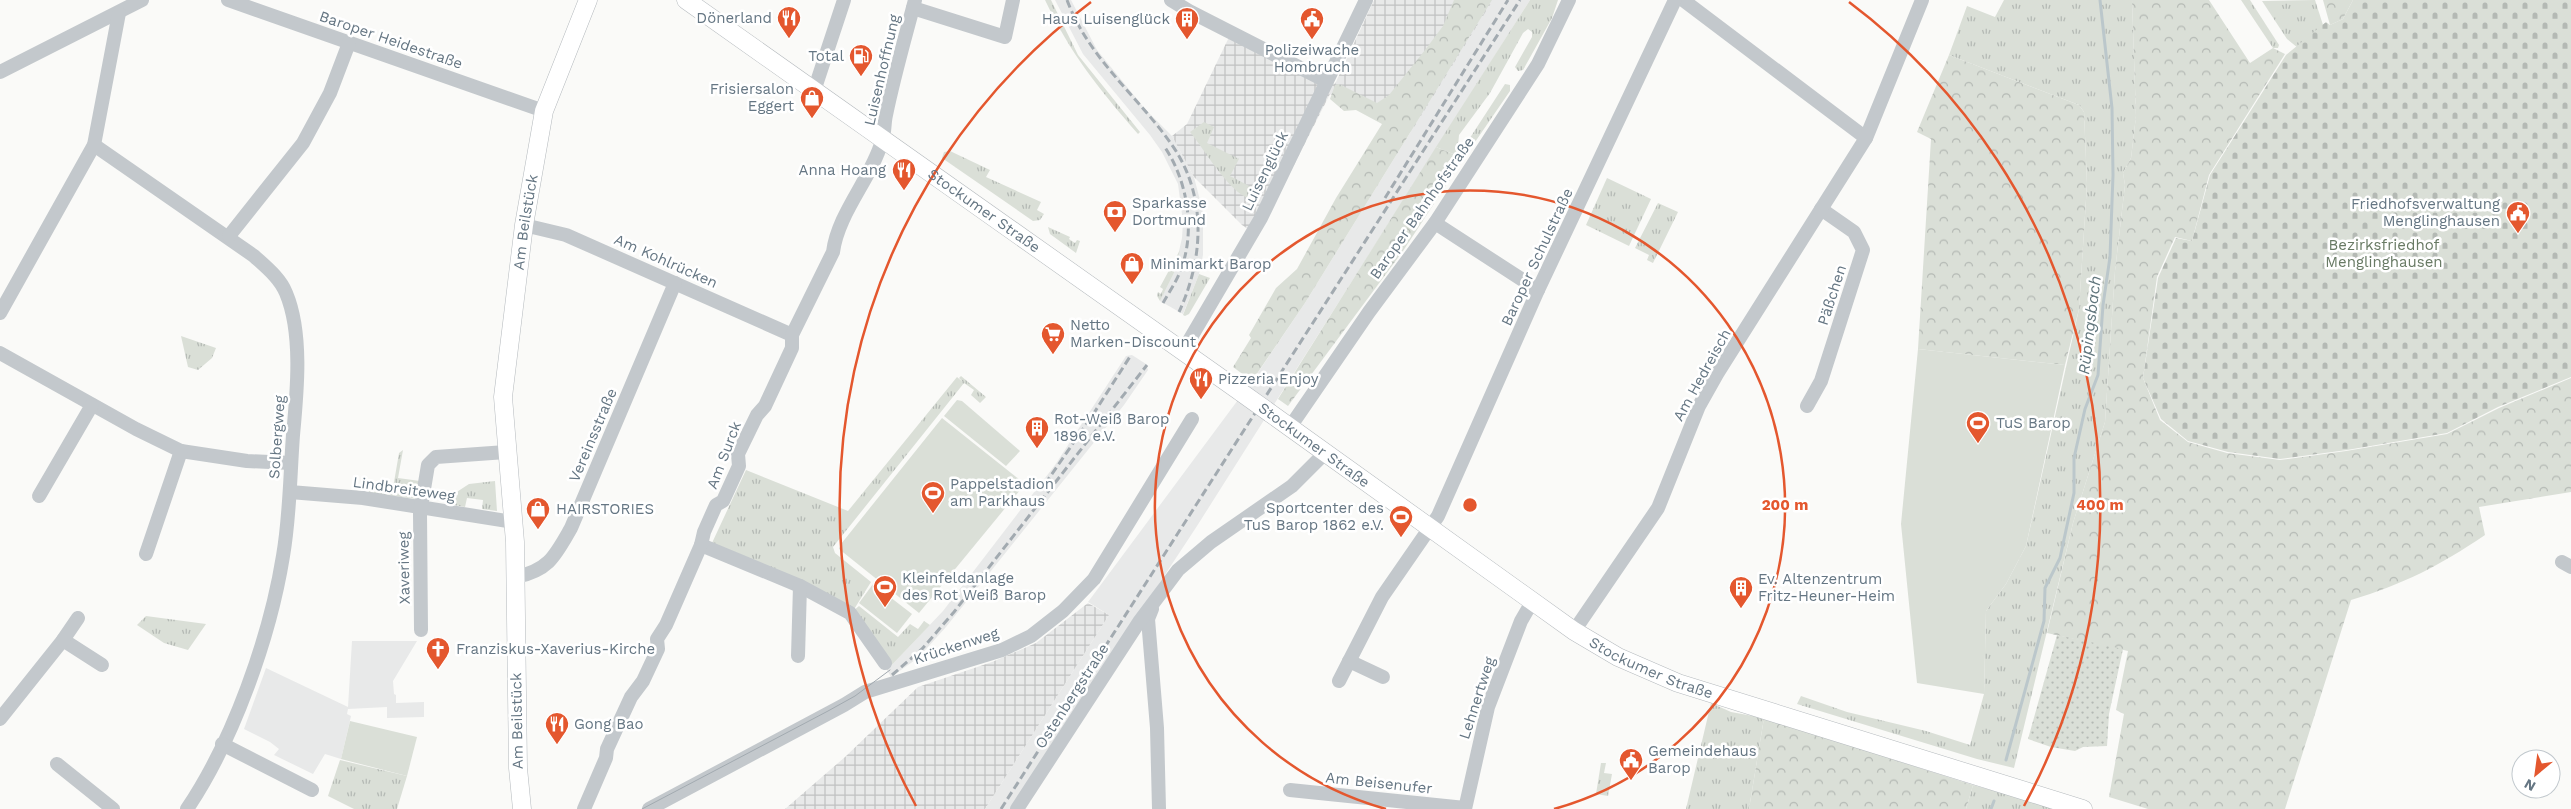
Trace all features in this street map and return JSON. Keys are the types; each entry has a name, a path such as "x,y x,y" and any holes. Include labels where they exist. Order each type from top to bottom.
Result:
{"main road":[{"name":"Am Beilstück","path":"522,809 518,768 516,577 503,398 524,225 544,111 588,0"},
{"name":"Stockumer Straße","path":"686,0 1184,351 1532,602 1574,631 1623,660 1693,689 2083,809"}],"street":[{"path":"0,72 142,0"},
{"name":"Baroper Heidestraße","path":"228,0 544,111"},
{"path":"814,91 844,0"},
{"name":"Luisenhoffnung","path":"883,139 885,116 914,4 1005,37 1014,0"},
{"path":"1171,0 1188,11 1326,81"},
{"name":"Luisenglück","path":"1184,351 1246,247 1366,0"},
{"name":"Baroper Bahnhofstraße","path":"1290,427 1368,312 1435,223 1538,64 1569,0"},
{"name":"Baroper Schulstraße","path":"1338,681 1382,597 1431,528 1538,290 1675,0"},
{"path":"1683,0 1866,138"},
{"name":"Am Hedreisch","path":"1574,631 1658,508 1699,406 1717,374 1866,138 1922,0"},
{"path":"0,313 94,145 119,13"},
{"path":"229,236 303,143 330,94 349,43"},
{"name":"Am Surck","path":"584,809 631,697 643,682 658,650 657,638 666,625 701,545 704,532 716,505 723,501 739,466 738,454 757,415 765,406 792,348 792,335 815,284 822,277 833,252 834,241 883,139"},
{"name":"Solbergweg","path":"94,145 229,236 275,275 286,292 291,308 295,336 296,395 284,556 261,651 222,744 187,809"},
{"name":"Päßchen","path":"1807,406 1821,381 1863,250 1854,232 1821,209"},
{"path":"1435,223 1538,290"},
{"name":"Am Kohlrücken","path":"524,225 566,235 792,335"},
{"name":"Vereinsstraße","path":"516,577 534,573 554,559 571,528 675,283"},
{"path":"0,353 92,405 181,451 247,461 291,463"},
{"path":"39,496 92,405"},
{"name":"Krückenweg","path":"649,809 865,692 1002,650 1031,636 1063,611 1094,578 1192,419"},
{"path":"146,554 181,451"},
{"path":"421,506 428,465 436,457 506,452"},
{"name":"Ostenbergstraße","path":"1017,809 1155,601 1178,570 1211,542 1292,486 1325,453"},
{"name":"Lindbreiteweg","path":"290,492 363,498 513,522"},
{"name":"Xaveriweg","path":"421,506 419,574 421,630"},
{"path":"701,545 800,586 850,614 885,663"},
{"path":"798,656 800,586"},
{"name":"Ostenbergstraße","path":"1155,601 1148,619 1157,728 1159,809"},
{"name":"Lehnertweg","path":"1465,808 1488,707 1521,621 1532,602"},
{"path":"0,719 63,640 78,618"},
{"path":"63,640 102,665"},
{"path":"1349,661 1383,677"},
{"path":"222,744 312,790"},
{"path":"57,764 113,809"},
{"name":"Am Beisenufer","path":"1290,790 1465,808"}],"shaded area":[{"path":"1055,0 1071,0 1097,50 1145,109 1172,136 1194,177 1203,212 1203,255 1199,274 1183,314 1160,301 1174,273 1182,238 1183,222 1178,184 1162,152 1150,135 1083,54"},
{"path":"1374,0 1493,0 1411,132 1330,94 1258,236 1242,225 1194,177 1172,136 1187,124 1232,31 1335,84"},
{"path":"1492,0 1530,0 1197,526 1011,809 985,809 1109,615 1088,602 1255,377 1305,303"},
{"path":"1132,355 1146,364 1148,370 1124,405 946,627 918,658 891,677 887,670 943,611 1055,465 1126,356"},
{"path":"1088,603 1109,615 985,809 785,809 845,757 918,687 992,662 1036,643"},
{"path":"352,641 417,641 393,681 394,694 396,695 396,703 424,702 424,717 387,718 387,707 348,709 347,714 351,716 341,759 325,754 313,774 274,755 279,749 270,742 244,729 266,668 348,707"}],"green space":[{"path":"1045,0 1051,0 1078,55 1140,132 1138,134 1087,71 1065,38"},
{"path":"1454,0 1492,0 1305,303 1252,381 1233,367 1251,338 1249,335 1276,288 1297,269 1336,198 1382,124 1356,110 1344,111 1330,99 1335,85 1339,84 1377,103 1389,95 1443,26"},
{"path":"1530,0 1558,0 1552,18 1523,70 1518,71 1515,67 1532,37 1532,32 1528,29 1523,33 1490,93 1459,135 1458,146 1464,147 1505,84 1510,85 1510,91 1462,161 1458,156 1436,147"},
{"path":"2004,0 2132,0 2136,116 2131,158 2123,173 2125,185 2115,271 2105,422 2073,523 2014,768 1977,759 1797,704 1801,696 1847,712 1926,731 1970,745 1984,694 1986,611 2006,584 2026,546 2079,309 2087,184 2084,112 2079,105 1949,55 1967,6 1995,17"},
{"path":"2132,0 2209,0 2250,63 2273,48 2285,54 2209,175 2192,241 2175,237 2157,277 2143,378 2160,420 2188,442 2227,453 2280,460 2447,434 2499,408 2571,378 2571,492 2479,507 2485,535 2452,556 2405,581 2351,600 2285,809 2148,809 2109,797 2124,714 2116,710 2128,651 2047,633 2073,523 2105,422 2115,271 2125,185 2123,173 2131,158 2136,116"},
{"path":"2241,0 2250,0 2279,45 2278,48 2273,48"},
{"path":"2315,0 2323,25 2298,48 2287,39 2262,1"},
{"path":"2323,0 2353,0 2343,19 2330,25"},
{"name":"Bezirksfriedhof Menglinghausen","path":"2353,0 2571,0 2571,377 2498,407 2447,433 2347,450 2280,459 2228,452 2188,441 2161,419 2143,378 2158,278 2176,238 2192,241 2210,175 2286,55 2326,22 2330,25 2343,19"},
{"path":"1949,55 2079,105 2084,112 2087,184 2079,309 2065,365 1918,349 1931,139 1917,132"},
{"path":"1204,122 1214,127 1207,143 1239,159 1230,176 1257,190 1266,171 1269,172 1271,175 1259,199 1250,199 1240,194 1221,174 1190,132"},
{"path":"1436,147 1458,156 1462,161 1403,251 1288,406 1278,399"},
{"path":"950,151 990,170 986,177 1041,202 1037,210 1044,214 1040,220 1033,221 942,158 944,152"},
{"path":"1607,178 1651,199 1629,246 1586,225"},
{"path":"1658,203 1678,212 1653,263 1647,260 1649,255 1635,248"},
{"path":"1048,227 1070,237 1069,239 1075,243 1077,240 1080,241 1076,253 1050,234"},
{"path":"1180,250 1174,273 1160,301 1157,296 1158,292 1161,294 1163,289 1160,287"},
{"path":"1199,274 1210,278 1189,314 1185,316 1183,315"},
{"path":"181,336 216,348 212,358 198,370 188,367"},
{"name":"TuS Barop","path":"1918,349 2065,365 2026,546 2006,584 1986,611 1984,694 1917,683 1901,524"},
{"path":"961,376 986,397 980,403 971,395 974,390 959,378"},
{"path":"957,377 964,383 833,547 835,553 871,582 853,611 859,606 898,637 910,624 918,629 924,621 930,625 887,670 879,654 850,613 712,543 746,470 848,511"},
{"path":"957,400 962,401 1020,451 1006,466 944,416"},
{"name":"Pappelstadion am Parkhaus","path":"942,418 1025,484 919,613 839,549 841,544"},
{"path":"403,450 398,478 420,481 417,499 369,493 368,486 374,483 389,491 393,488 399,453"},
{"path":"495,481 497,511 482,509 483,500 467,498 465,507 447,504 446,499 469,484"},
{"name":"Kleinfeldanlage des Rot Weiß Barop","path":"873,584 912,614 897,633 859,603"},
{"path":"146,616 206,624 188,650 164,643 137,625"},
{"path":"2057,635 2123,649 2109,714 2107,746 2083,747 2075,751 2051,747 2028,739"},
{"path":"1711,703 1731,712 1764,718 1749,809 1686,809"},
{"path":"1764,718 1973,785 1966,809 1749,809"},
{"path":"350,721 417,737 407,776 341,759"},
{"path":"340,760 407,776 397,809 354,809 328,796"},
{"path":"1601,763 1606,763 1604,773 1612,774 1608,796 1596,794"},
{"path":"1973,785 2059,809 1966,809"}],"waterway":[{"name":"Rüpingsbach","path":"2006,760 2044,621 2045,588 2060,558 2074,493 2074,458 2085,409 2098,375 2103,305 2110,257 2113,175 2112,108 2100,0"},
{"name":"Rüpingsbach","path":"1991,809 1994,801"}],"tram line":[{"path":"642,809 855,696 890,670"}],"railway":[{"path":"1067,0 1076,21 1101,59 1172,145 1183,164 1191,185 1198,227 1197,249 1193,270 1179,312"},
{"path":"1385,198 1508,0"},
{"path":"1001,809 1520,0"},
{"path":"1163,303 1181,269 1186,254 1188,238 1187,205 1183,189 1172,159 1164,146"},
{"path":"1045,484 1131,355"},
{"path":"892,675 922,649 954,612 1147,365"}],"place":[{"name":"Dönerland","path":"789,39"},
{"name":"Haus Luisenglück","path":"1187,40"},
{"name":"Polizeiwache Hombruch","path":"1312,40"},
{"name":"Total","path":"861,77"},
{"name":"Frisiersalon Eggert","path":"812,119"},
{"name":"Anna Hoang","path":"904,191"},
{"name":"Sparkasse Dortmund","path":"1115,233"},
{"name":"Friedhofsverwaltung Menglinghausen","path":"2518,234"},
{"name":"Minimarkt Barop","path":"1132,285"},
{"name":"Netto Marken-Discount","path":"1053,355"},
{"name":"Pizzeria Enjoy","path":"1201,400"},
{"name":"TuS Barop","path":"1978,444"},
{"name":"Rot-Weiß Barop 1896 e.V.","path":"1037,449"},
{"name":"Pappelstadion am Parkhaus","path":"933,514"},
{"name":"HAIRSTORIES","path":"538,530"},
{"name":"Sportcenter des TuS Barop 1862 e.V.","path":"1401,538"},
{"name":"Kleinfeldanlage des Rot Weiß Barop","path":"885,608"},
{"name":"Ev. Altenzentrum Fritz-Heuner-Heim","path":"1741,609"},
{"name":"Franziskus-Xaverius-Kirche","path":"438,670"},
{"name":"Gong Bao","path":"557,745"},
{"name":"Gemeindehaus Barop","path":"1631,781"}]}
